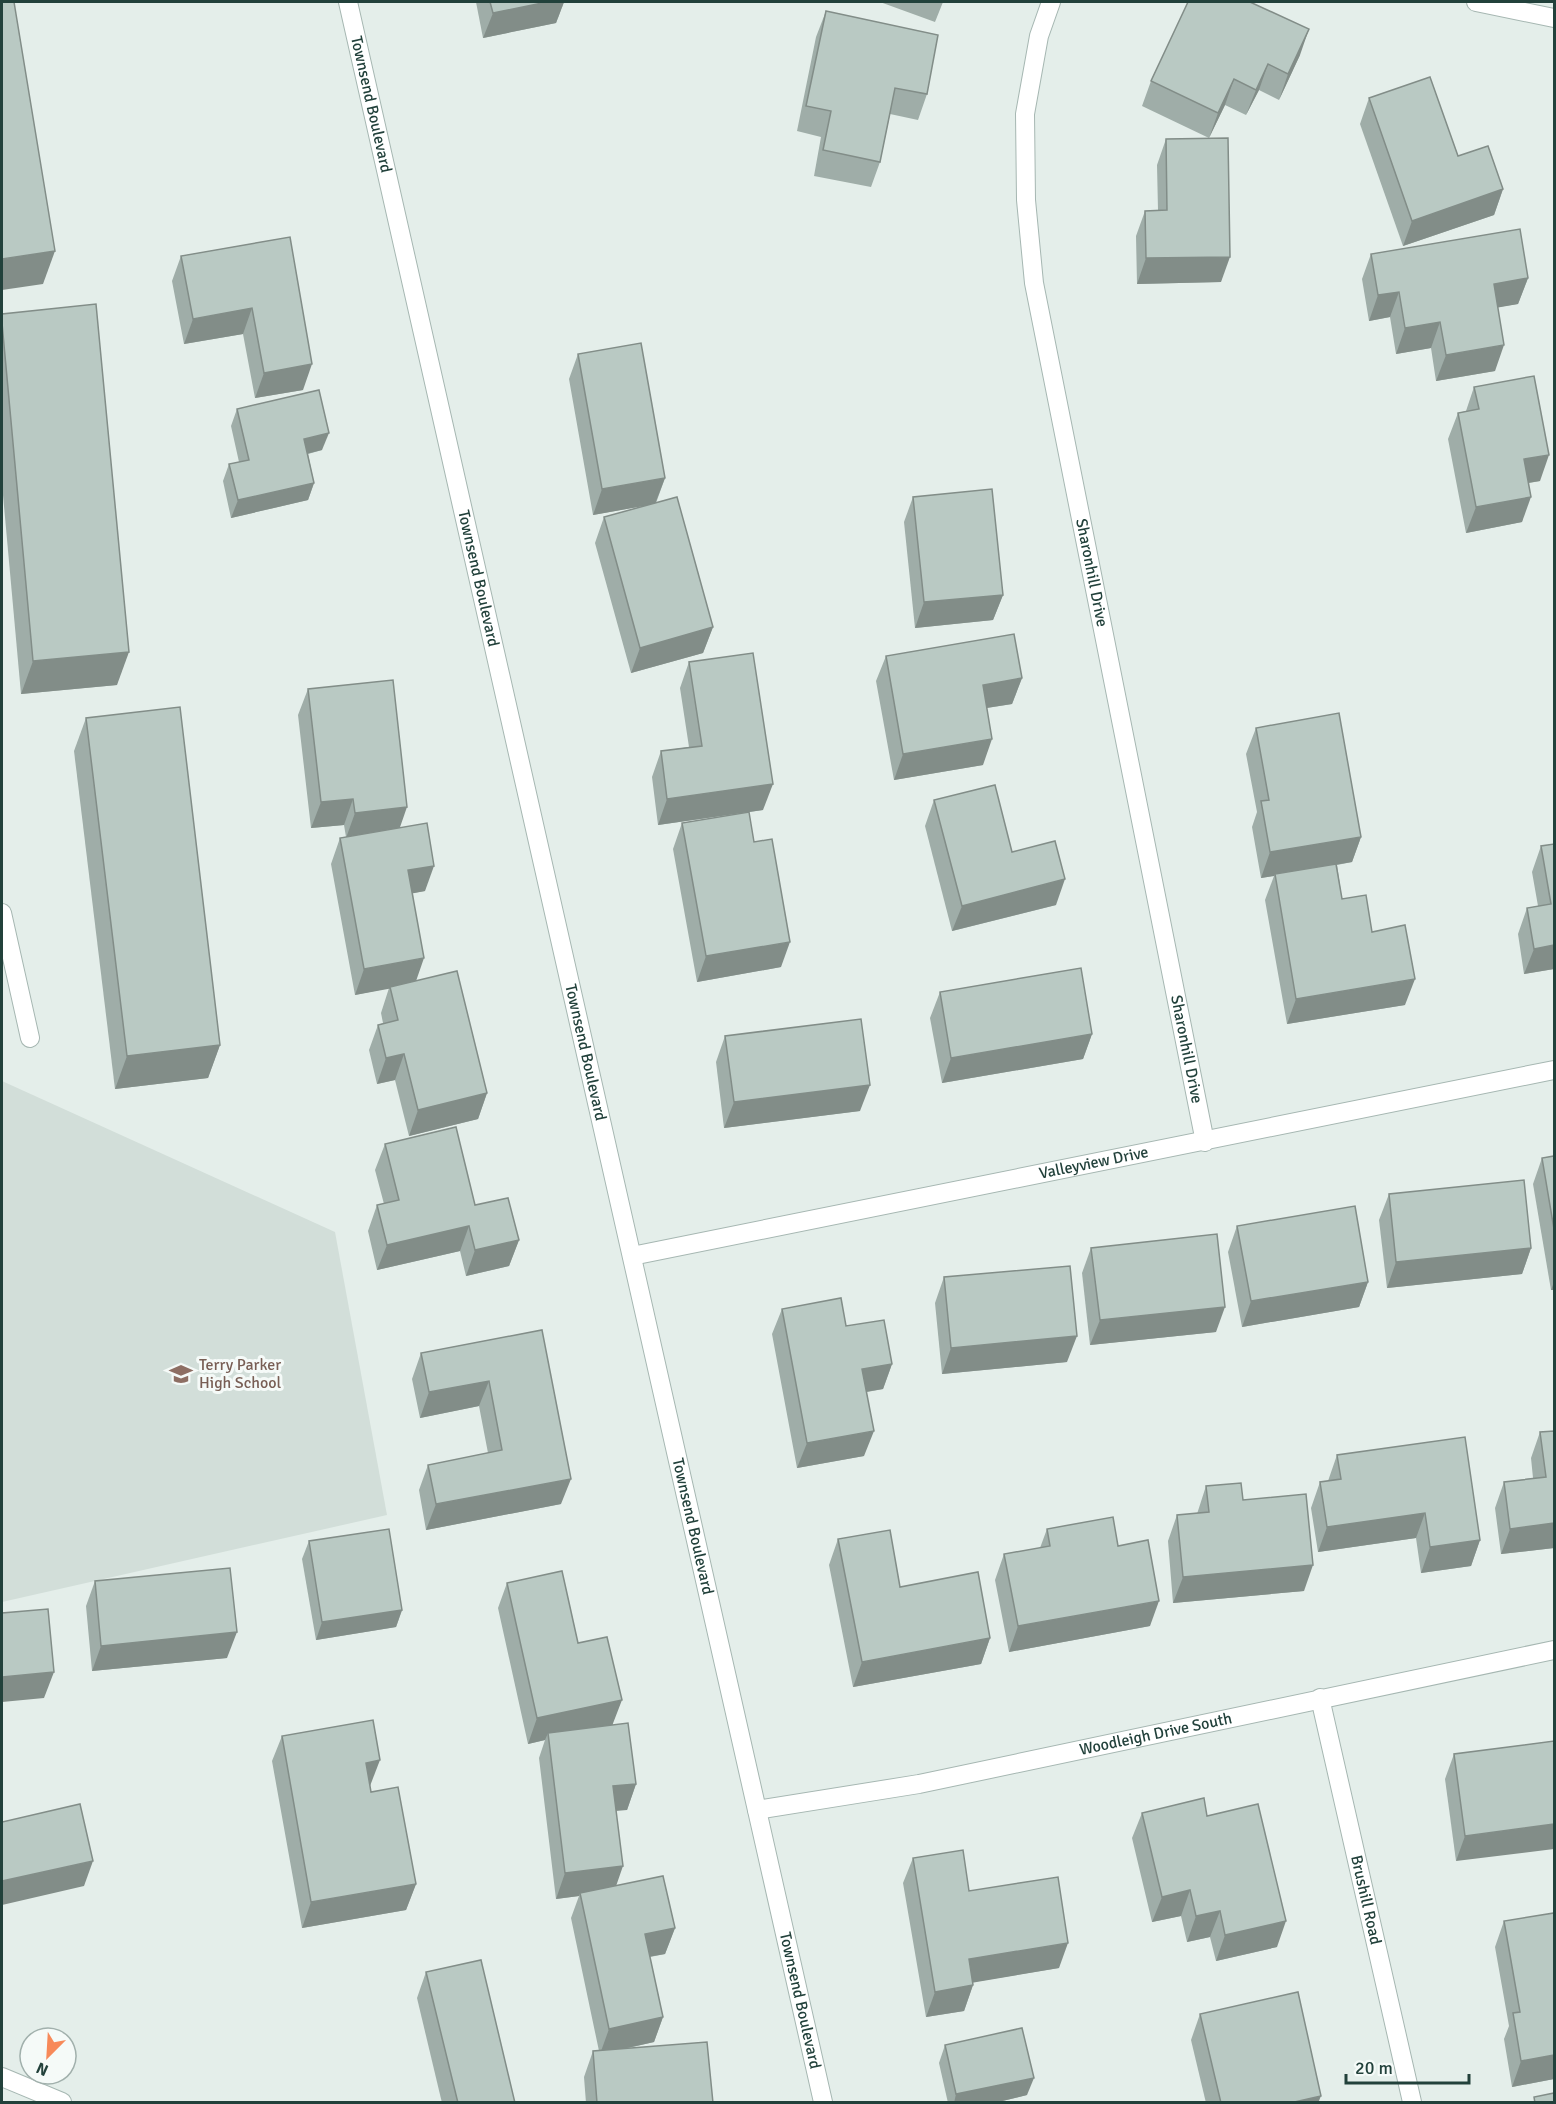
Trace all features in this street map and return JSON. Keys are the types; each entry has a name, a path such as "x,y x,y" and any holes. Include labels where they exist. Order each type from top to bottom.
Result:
{"street":[{"name":"Townsend Boulevard","path":"348,2 823,2103"},
{"name":"Sharonhill Drive","path":"1051,2 1039,36 1025,114 1026,200 1034,283 1205,1142"},
{"path":"1476,2 1554,18"},
{"path":"2,913 30,1038"},
{"name":"Valleyview Drive","path":"632,1256 1554,1070"},
{"name":"Woodleigh Drive South","path":"757,1810 919,1784 1554,1650"},
{"name":"Brushill Road","path":"1320,1698 1412,2103"},
{"path":"2,2077 62,2103"}],"shaded area":[{"name":"Terry Parker High School","path":"2,1081 335,1232 387,1515 2,1602"}],"building":[{"path":"2,2 14,2 55,251 2,259"},
{"path":"490,2 547,2 493,13"},
{"path":"1188,2 1250,2 1309,29 1288,74 1268,64 1256,90 1234,79 1218,113 1151,81"},
{"path":"826,11 938,35 927,94 895,88 880,162 823,150 831,111 806,106"},
{"path":"1430,77 1458,156 1488,146 1503,189 1412,221 1369,98"},
{"path":"1228,138 1230,257 1146,258 1145,211 1167,210 1166,139"},
{"path":"1520,229 1528,278 1494,284 1504,345 1446,355 1440,322 1405,328 1399,292 1378,295 1371,254"},
{"path":"290,237 312,364 264,373 252,308 193,319 181,256"},
{"path":"96,304 129,652 33,661 2,314"},
{"path":"641,343 665,478 602,489 578,354"},
{"path":"1534,376 1549,455 1524,459 1531,497 1476,507 1458,413 1479,409 1474,387"},
{"path":"319,390 329,433 304,439 314,483 238,500 229,464 249,460 237,409"},
{"path":"992,489 1003,595 924,602 913,497"},
{"path":"677,497 713,627 640,648 604,517"},
{"path":"1014,634 1022,678 983,685 992,739 903,754 886,656"},
{"path":"753,653 773,784 667,799 661,751 702,746 689,662"},
{"path":"393,680 407,807 355,813 353,799 321,802 308,689"},
{"path":"180,707 220,1045 127,1056 86,718"},
{"path":"1339,713 1361,837 1270,852 1261,801 1269,800 1256,728"},
{"path":"995,785 1012,852 1055,841 1065,879 962,906 934,800"},
{"path":"749,812 754,842 772,839 790,942 706,956 682,823"},
{"path":"427,823 434,866 408,870 424,958 364,969 340,838"},
{"path":"1554,844 1554,945 1534,949 1527,908 1551,904 1541,846"},
{"path":"1336,864 1342,899 1366,895 1372,932 1405,925 1415,979 1296,999 1275,874"},
{"path":"1081,968 1092,1034 951,1058 940,992"},
{"path":"457,971 487,1093 418,1110 404,1054 386,1058 378,1025 398,1020 390,987"},
{"path":"861,1019 870,1085 734,1102 725,1036"},
{"path":"456,1127 475,1205 508,1198 519,1240 475,1250 469,1226 387,1245 377,1205 399,1200 385,1144"},
{"path":"1554,1156 1554,1229 1542,1158"},
{"path":"1524,1180 1531,1248 1396,1262 1389,1194"},
{"path":"1355,1206 1368,1282 1251,1301 1237,1226"},
{"path":"1217,1234 1225,1307 1100,1320 1091,1248"},
{"path":"1070,1266 1077,1336 951,1348 944,1277"},
{"path":"841,1298 846,1326 884,1320 892,1364 862,1369 874,1431 807,1443 782,1309"},
{"path":"542,1330 571,1479 436,1504 428,1465 502,1450 489,1381 429,1392 421,1353"},
{"path":"1554,1431 1554,1523 1510,1529 1504,1482 1546,1477 1540,1432"},
{"path":"1465,1437 1480,1540 1430,1547 1425,1513 1327,1527 1320,1482 1341,1479 1337,1455"},
{"path":"1241,1483 1243,1500 1306,1494 1313,1565 1183,1577 1177,1515 1209,1512 1206,1486"},
{"path":"1113,1517 1118,1546 1148,1540 1159,1601 1018,1626 1004,1554 1050,1546 1047,1529"},
{"path":"389,1529 402,1610 322,1622 309,1541"},
{"path":"890,1530 900,1587 978,1572 990,1638 862,1662 838,1539"},
{"path":"230,1568 237,1632 101,1646 95,1581"},
{"path":"562,1571 578,1643 607,1637 622,1700 537,1718 507,1583"},
{"path":"48,1609 54,1672 2,1677 2,1613"},
{"path":"373,1720 380,1760 366,1763 371,1792 398,1787 416,1884 311,1902 282,1736"},
{"path":"628,1723 636,1784 613,1786 623,1866 565,1873 548,1733"},
{"path":"1554,1741 1554,1824 1465,1836 1454,1754"},
{"path":"1204,1798 1207,1816 1258,1804 1286,1921 1225,1935 1220,1911 1196,1916 1190,1890 1162,1897 1142,1813"},
{"path":"80,1804 93,1861 2,1881 2,1822"},
{"path":"963,1850 969,1891 1058,1877 1068,1943 969,1959 973,1985 935,1992 913,1858"},
{"path":"663,1876 675,1928 645,1934 663,2017 609,2029 580,1893"},
{"path":"1554,1913 1554,2055 1521,2061 1513,2013 1520,2012 1504,1921"},
{"path":"481,1960 515,2103 458,2103 426,1972"},
{"path":"1298,1992 1321,2096 1290,2103 1221,2103 1200,2014"},
{"path":"1022,2028 1034,2078 956,2094 945,2045"},
{"path":"707,2042 713,2103 597,2103 593,2051"},
{"path":"1554,2093 1554,2103 1535,2103 1534,2097"}],"place":[{"name":"Terry Parker High School","path":"181,1374"}]}
